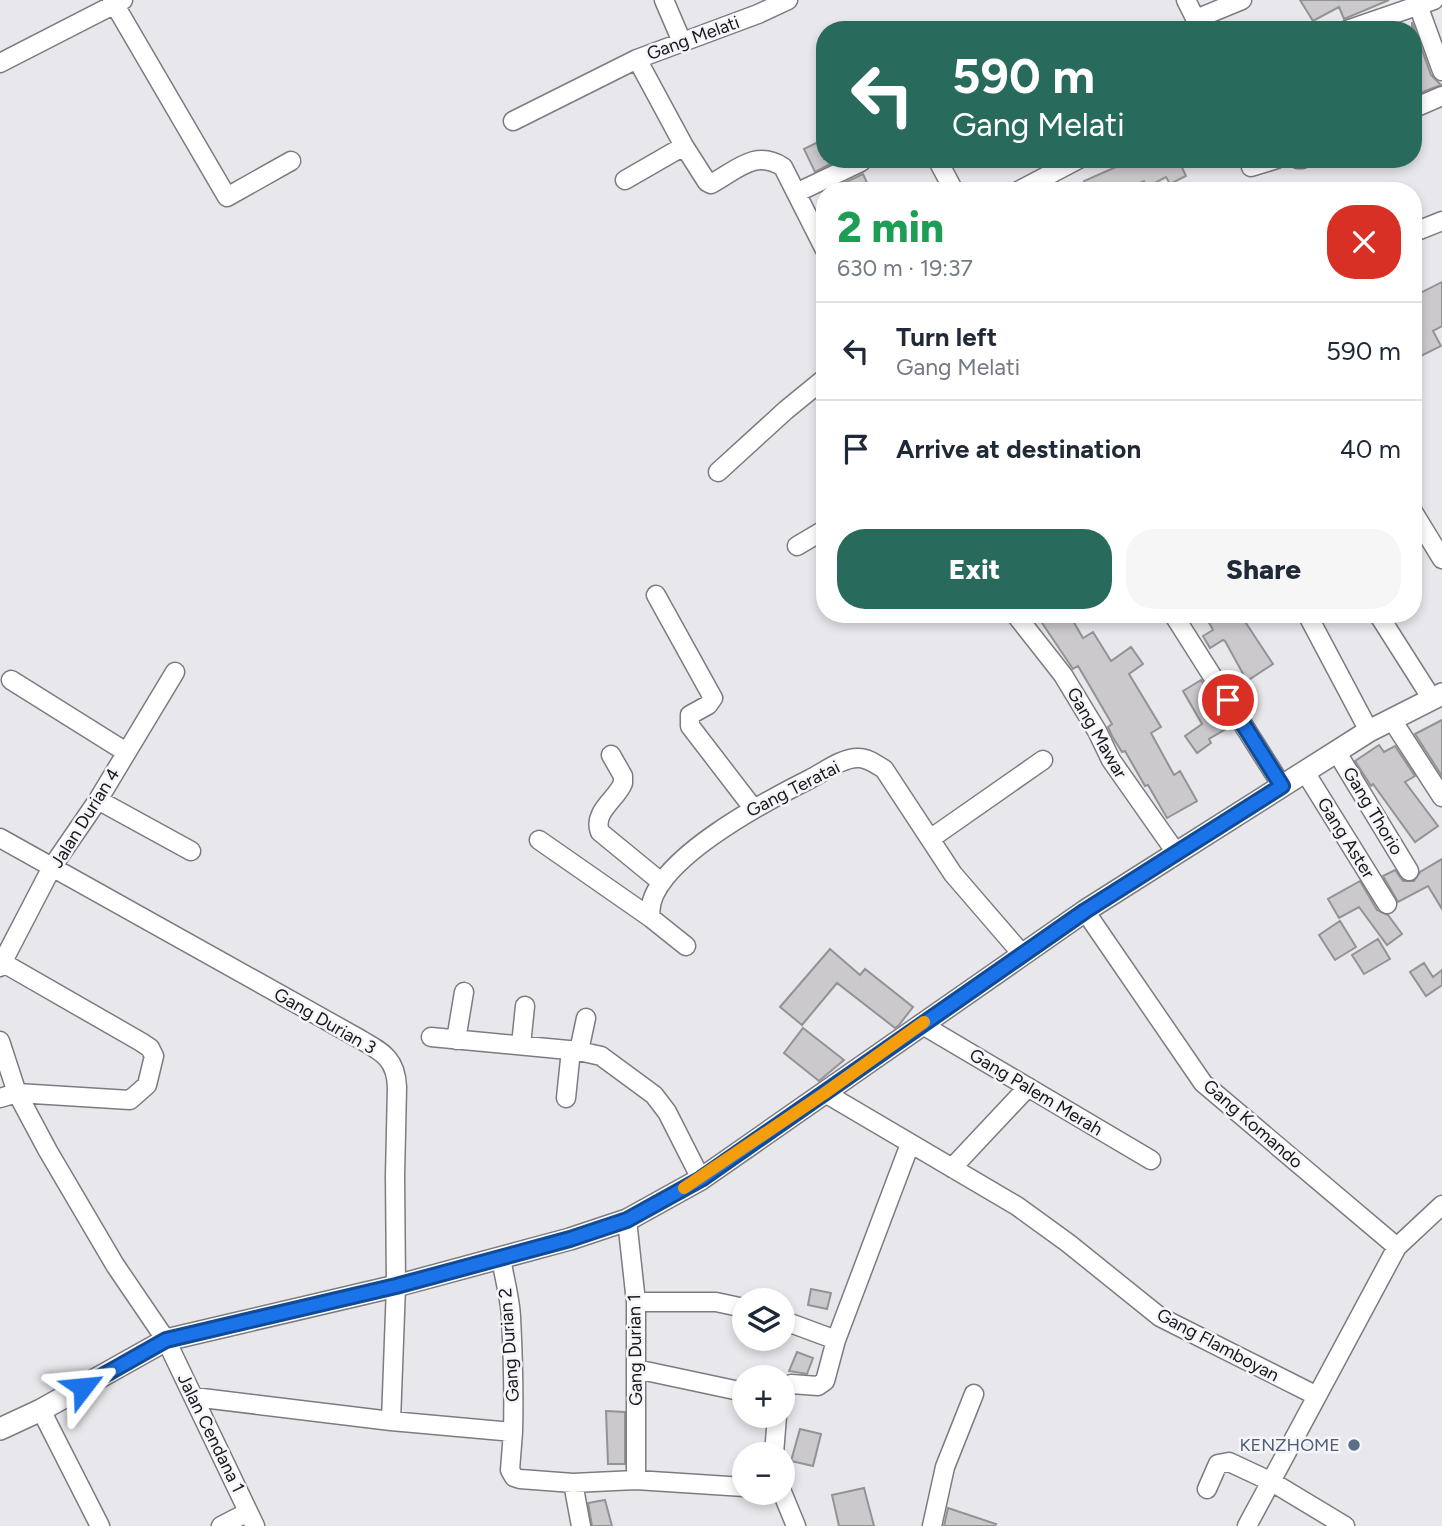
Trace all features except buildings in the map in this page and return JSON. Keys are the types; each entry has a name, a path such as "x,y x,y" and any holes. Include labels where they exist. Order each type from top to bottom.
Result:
{"street":[{"path":"664,0 682,43"},
{"name":"Gang Melati","path":"513,121 637,59 758,14 788,0"},
{"path":"1186,0 1196,21"},
{"path":"1204,21 1242,0"},
{"path":"0,63 117,2 227,197 292,161"},
{"path":"1373,21 1426,3 1442,71"},
{"path":"637,59 707,183 711,184 753,160 773,160 783,167 816,232"},
{"path":"1422,105 1442,96"},
{"path":"625,180 684,146"},
{"path":"818,182 848,168"},
{"path":"1035,182 1062,168"},
{"path":"796,192 816,183"},
{"path":"1422,229 1442,221"},
{"path":"718,472 816,386"},
{"path":"1422,526 1442,559"},
{"path":"797,546 816,535"},
{"path":"656,595 713,698 708,705 690,715 691,726 753,808"},
{"name":"Gang Mawar","path":"1022,623 1063,675 1097,730 1111,760 1177,854"},
{"path":"1179,623 1282,786"},
{"path":"1312,623 1369,731"},
{"path":"0,1429 41,1410 166,1340 396,1286 501,1258 627,1220 701,1179 1085,911 1336,751 1437,697 1384,623"},
{"name":"Jalan Durian 4","path":"1,963 52,867 98,800 175,672"},
{"path":"11,680 126,751"},
{"path":"1392,720 1442,797"},
{"name":"Gang Thorio","path":"1336,751 1409,871"},
{"path":"611,755 624,776 623,783 598,818 600,832 661,882"},
{"name":"Gang Teratai","path":"650,918 650,902 661,882 705,840 753,808 842,762 859,758 884,769 953,874 1022,954"},
{"path":"930,839 1043,760"},
{"name":"Gang Aster","path":"1306,772 1387,904"},
{"path":"98,800 191,851"},
{"name":"Gang Durian 3","path":"0,838 368,1044 389,1059 397,1075 396,1286 391,1421"},
{"path":"539,840 686,946"},
{"name":"Gang Komando","path":"1085,911 1203,1083 1397,1247"},
{"path":"1,963 141,1042 150,1048 154,1056 147,1085 130,1100 8,1095"},
{"path":"456,1040 464,992"},
{"path":"521,1045 526,1006"},
{"path":"566,1098 575,1050 586,1018"},
{"name":"Gang Palem Merah","path":"921,1024 1151,1160"},
{"path":"431,1037 575,1050 601,1056 654,1095 667,1112 701,1179"},
{"path":"0,1041 8,1095 115,1265 166,1340"},
{"path":"952,1168 1028,1087"},
{"name":"Gang Flamboyan","path":"825,1093 1017,1206 1160,1317 1317,1396"},
{"path":"795,1384 818,1386 825,1381 836,1340 910,1144"},
{"path":"1247,1526 1397,1247 1442,1205"},
{"name":"Gang Durian 1","path":"627,1220 636,1302 636,1480"},
{"name":"Gang Durian 2","path":"501,1258 511,1317 514,1370 510,1470 514,1477 537,1482 573,1483"},
{"path":"636,1302 716,1302 732,1305"},
{"path":"795,1325 836,1340"},
{"name":"Jalan Cendana 1","path":"166,1340 252,1519"},
{"path":"636,1369 732,1389"},
{"path":"932,1526 945,1467 974,1394"},
{"path":"194,1397 391,1421 513,1432"},
{"path":"41,1410 100,1526"},
{"path":"1207,1489 1218,1464 1222,1461 1229,1462 1272,1482 1345,1526"},
{"path":"581,1526 573,1483 636,1480 732,1486"},
{"path":"787,1505 796,1526"},
{"path":"221,1526 252,1519"}],"slow traffic":[{"path":"684,1188 701,1179 924,1022"}],"place":[{"name":"KENZHOME","path":"1354,1445"}],"route":[{"path":"83,1387 166,1340 396,1286 570,1239 627,1220 701,1179 1085,911 1282,786 1228,700"}]}
